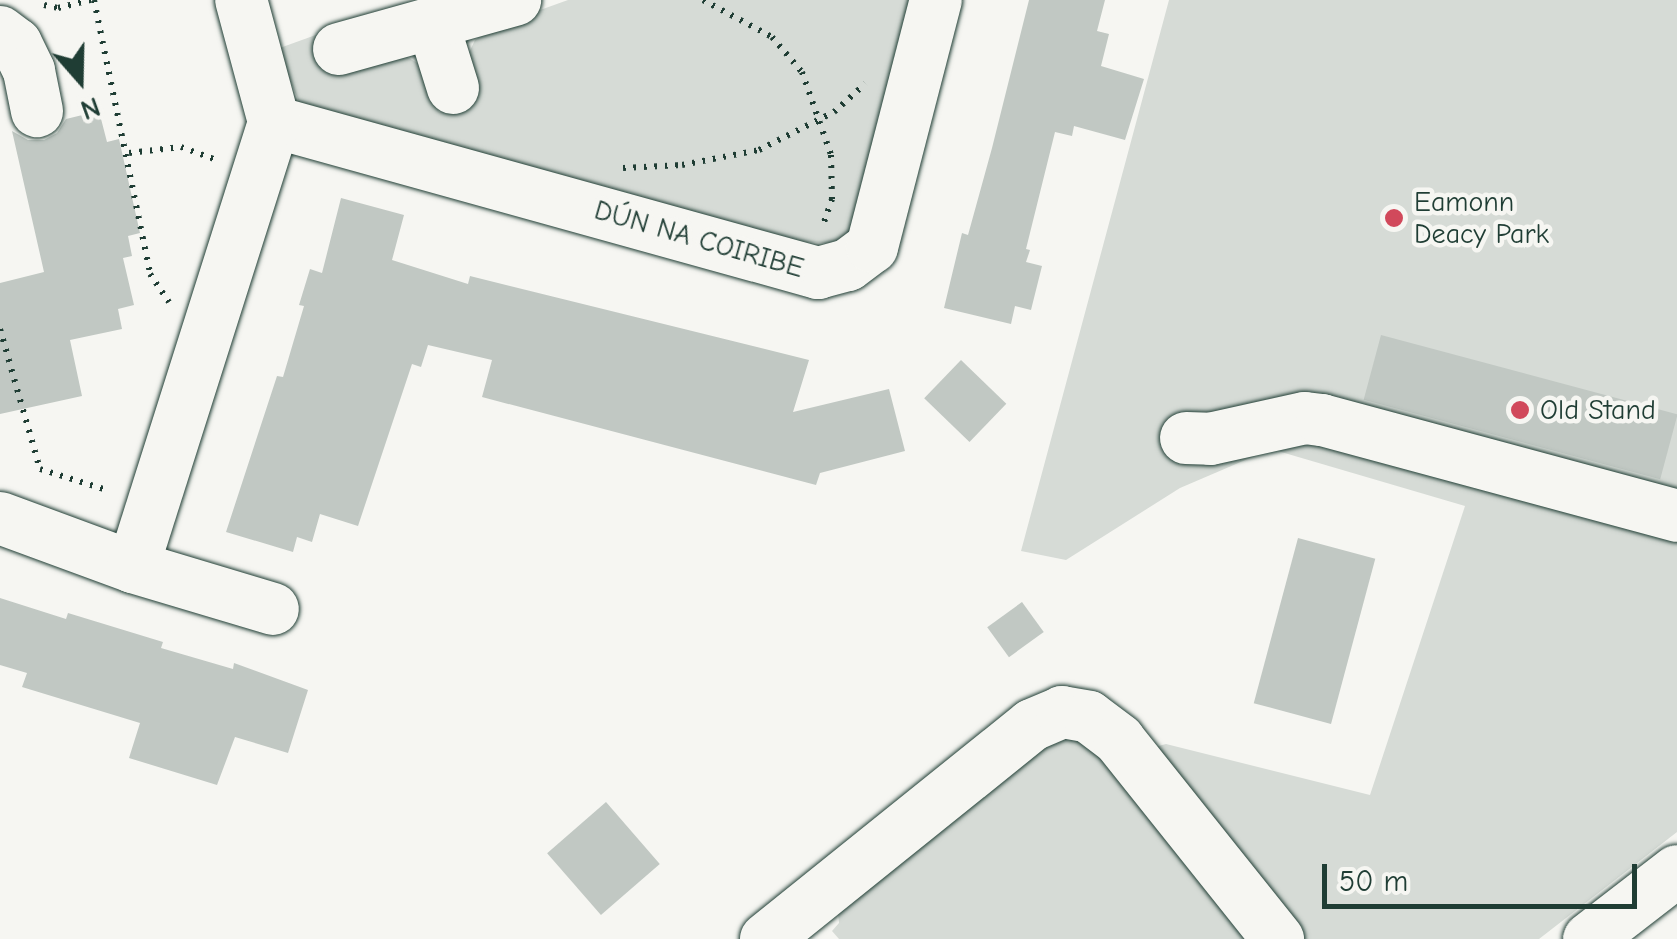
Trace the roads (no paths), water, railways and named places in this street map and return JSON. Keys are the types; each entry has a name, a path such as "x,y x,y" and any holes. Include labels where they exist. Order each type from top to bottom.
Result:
{"street":[{"path":"133,567 199,348 274,122 241,0"},
{"path":"339,50 515,0"},
{"name":"DÚN NA COIRIBE","path":"274,122 818,272 848,265 872,247 936,0"},
{"path":"433,24 453,88"},
{"path":"0,32 16,44 30,71 37,111"},
{"path":"1186,438 1210,439 1306,418 1322,420 1677,516"},
{"path":"0,518 133,567 273,609"},
{"path":"766,939 1017,737 1062,712 1089,717 1119,740 1278,939"},
{"path":"1589,939 1677,871"}],"place":[{"name":"Eamonn Deacy Park","path":"1394,218"},
{"name":"Old Stand","path":"1520,410"}]}
